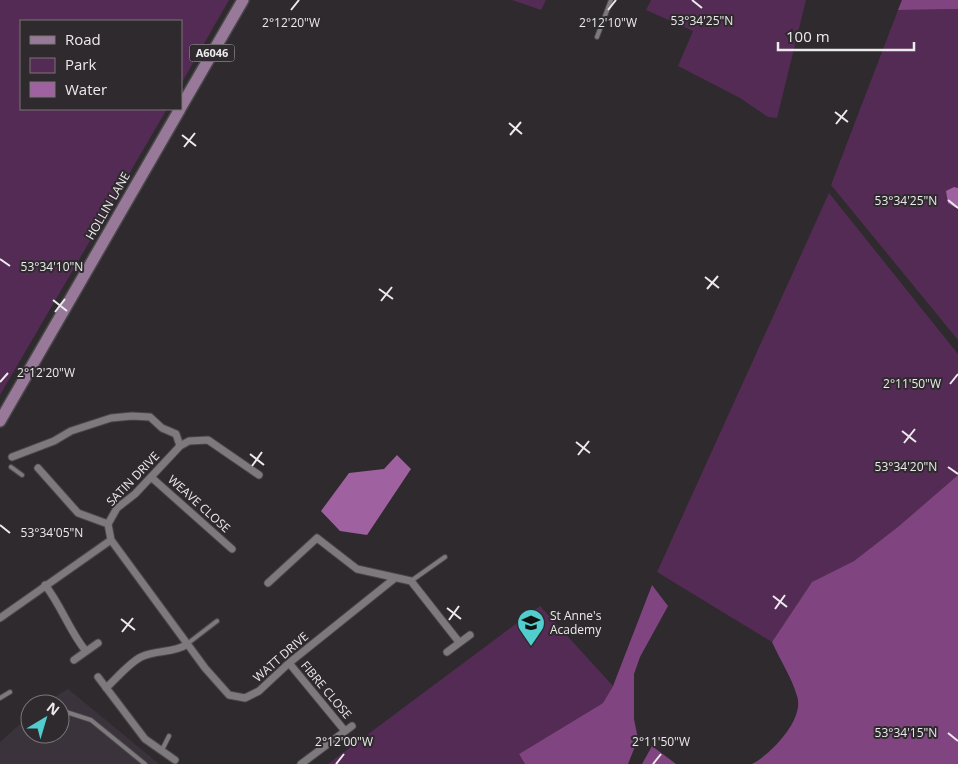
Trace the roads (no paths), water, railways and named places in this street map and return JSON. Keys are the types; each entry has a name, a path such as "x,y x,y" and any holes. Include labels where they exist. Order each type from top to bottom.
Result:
{"main road":[{"name":"HOLLIN LANE","path":"182,106 243,0"},
{"name":"HOLLIN LANE","path":"0,420 180,110"}],"street":[{"path":"12,458 54,441 71,431 111,418 132,416 150,418 162,428 176,434 180,446 189,441 208,440 259,475"},
{"name":"SATIN DRIVE","path":"111,540 108,524 117,508 151,477 180,446"},
{"path":"239,461 244,453"},
{"path":"38,468 78,513 108,524"},
{"name":"WEAVE CLOSE","path":"151,477 232,549"},
{"path":"268,582 317,538 357,569 411,581 459,642"},
{"path":"0,618 111,540"},
{"name":"WATT DRIVE","path":"111,540 186,645 229,695 245,698 259,690 289,663 395,578"},
{"path":"45,585 53,594 72,633 85,650"},
{"path":"447,652 470,635"},
{"path":"74,660 85,650 98,643"},
{"path":"106,688 140,657 167,651 177,651 186,645"},
{"name":"FIBRE CLOSE","path":"289,663 345,731"},
{"path":"98,677 145,739 175,760"},
{"name":"FIBRE CLOSE","path":"301,764 352,726"}],"lane":[{"path":"597,36 611,0"},
{"path":"11,467 22,475"},
{"path":"411,581 445,556"},
{"path":"186,645 217,621"},
{"path":"0,698 10,692"},
{"path":"70,713 91,720 145,764"},
{"path":"162,750 169,736"}],"water":[{"path":"954,187 958,188 958,209 948,203 946,191"},
{"path":"397,455 411,469 367,535 340,531 321,511 349,473 384,469"}],"place":[{"name":"St Anne's Academy","path":"531,647"}]}
